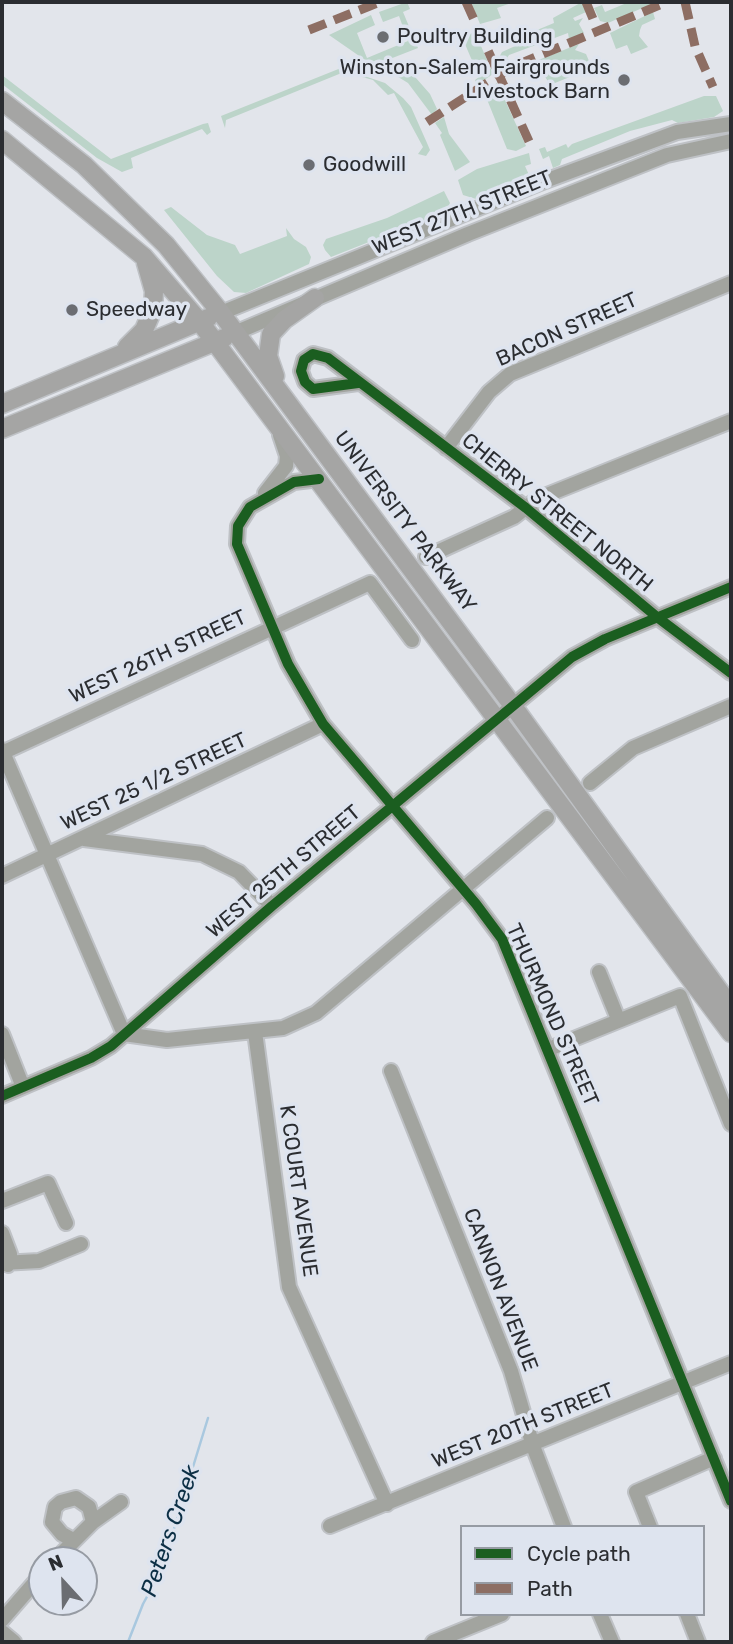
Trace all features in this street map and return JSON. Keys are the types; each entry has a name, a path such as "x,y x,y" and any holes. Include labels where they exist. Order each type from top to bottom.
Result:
{"main road":[{"name":"UNIVERSITY PARKWAY","path":"2,101 84,165 166,245 237,332 731,1007"},
{"name":"UNIVERSITY PARKWAY","path":"2,140 144,257 200,322 276,420 496,721 731,1033"},
{"path":"41,170 60,146"},
{"path":"118,353 136,341 153,310 154,291 144,257"},
{"path":"283,396 268,356 271,334 284,320 315,298"},
{"path":"2,404 118,353 221,313"},
{"name":"WEST 27TH STREET","path":"2,429 237,332"},
{"path":"73,373 80,397"}],"street":[{"name":"WEST 27TH STREET","path":"221,313 545,181 665,136 731,124"},
{"name":"WEST 27TH STREET","path":"237,332 667,155 731,141"},
{"name":"BACON STREET","path":"446,448 489,392 510,374 731,283"},
{"name":"CHERRY STREET NORTH","path":"358,383 526,508 657,617 731,673"},
{"name":"THURMOND STREET","path":"276,420 287,461 261,498 243,515 238,526 237,544 271,627 302,691 323,724 464,890 502,940 731,1501"},
{"path":"426,556 526,508 537,499 731,421"},
{"name":"THURMOND STREET","path":"261,498 294,482 319,479"},
{"name":"WEST 26TH STREET","path":"2,751 370,583 412,640"},
{"name":"WEST 25TH STREET","path":"2,1096 91,1058 124,1034 272,906 572,657 657,617 731,587"},
{"path":"590,783 633,748 731,706"},
{"name":"WEST 25 1/2 STREET","path":"2,876 323,724"},
{"path":"2,751 124,1034 167,1040 283,1028 316,1013 547,818"},
{"path":"83,839 202,854 239,872 272,906"},
{"path":"599,972 618,1019"},
{"path":"548,1049 680,996 731,1124"},
{"name":"K COURT AVENUE","path":"256,1032 289,1287 387,1504"},
{"path":"2,1034 23,1087"},
{"name":"CANNON AVENUE","path":"391,1070 511,1371 533,1446 563,1525"},
{"path":"2,1201 48,1183 66,1223"},
{"path":"2,1233 10,1254 5,1264"},
{"path":"5,1264 39,1261 82,1244"},
{"name":"WEST 20TH STREET","path":"330,1526 533,1446 731,1363"},
{"path":"649,1525 636,1492 714,1458"},
{"path":"73,1540 62,1534 52,1522 55,1507 61,1502 76,1498 89,1507 93,1522"},
{"path":"68,1546 93,1522 121,1502"},
{"path":"2,1620 28,1590"},
{"path":"433,1642 497,1616"},
{"path":"601,1616 612,1642"},
{"path":"688,1616 698,1642"},
{"path":"2,1632 14,1642"}],"green space":[{"path":"407,2 410,9 403,12 418,48 377,64 365,60 329,35 371,15 375,25 357,33 367,58 408,41 399,16 383,22 379,12"},
{"path":"471,2 514,2 497,8 501,18 480,24"},
{"path":"582,2 586,12 573,18 575,21 583,18 579,24 584,33 569,39 568,33 509,55 507,58 510,62 497,61 502,52 524,42 525,35 554,23 553,18"},
{"path":"629,2 656,2 608,23 600,21 594,8 602,5 605,12"},
{"path":"653,12 655,19 642,25 639,36 648,47 631,54 627,45 616,49 610,33"},
{"path":"475,32 493,74 477,85 475,80 479,77 462,37"},
{"path":"579,44 575,50 586,54 592,68 550,85 536,61"},
{"path":"401,61 430,94 437,109 432,115 408,83 382,67"},
{"path":"341,68 385,83 403,98 411,107 430,150 426,156 418,154 423,147 394,93 388,95 373,80 344,72 226,120 225,128 221,116"},
{"path":"2,75 111,159 203,124 208,123 211,132 207,135 202,129 131,158 133,168 122,172 97,158 2,84"},
{"path":"497,83 526,146 516,151 507,149 484,92"},
{"path":"704,96 716,96 723,111 714,117 678,123 672,120 630,131 562,159 560,165 553,168 549,156 543,159 539,149 545,147 547,152 566,144 568,148 572,144"},
{"path":"444,117 449,134 470,162 455,171 440,135 442,133 435,123"},
{"path":"529,153 531,164 525,166 530,177 476,199 463,195 458,180 477,169"},
{"path":"444,191 450,203 445,212 331,257 325,250 323,245 326,239 387,218"},
{"path":"171,207 207,235 235,245 240,254 287,236 286,228 294,239 306,247 311,257 309,264 246,293 234,292 217,276 164,210"}],"waterway":[{"name":"Peters Creek","path":"128,1642 143,1604 161,1571 208,1418"}],"marked path":[{"path":"309,30 380,2"},
{"path":"466,2 532,148"},
{"path":"586,2 598,31"},
{"path":"427,122 512,67 667,2"},
{"path":"685,2 695,46 713,87"}],"cycle path":[{"path":"358,383 313,389 305,382 301,371 304,360 313,354 328,358 526,508 657,617 731,673"},
{"path":"319,479 294,482 250,507 238,526 237,544 288,664 323,724 476,904 502,939 731,1501"},
{"path":"2,1096 91,1058 111,1046 272,906 572,657 605,639 731,587"}],"place":[{"name":"Poultry Building","path":"383,37"},
{"name":"Winston-Salem Fairgrounds Livestock Barn","path":"624,80"},
{"name":"Goodwill","path":"309,165"},
{"name":"Speedway","path":"72,310"}]}
